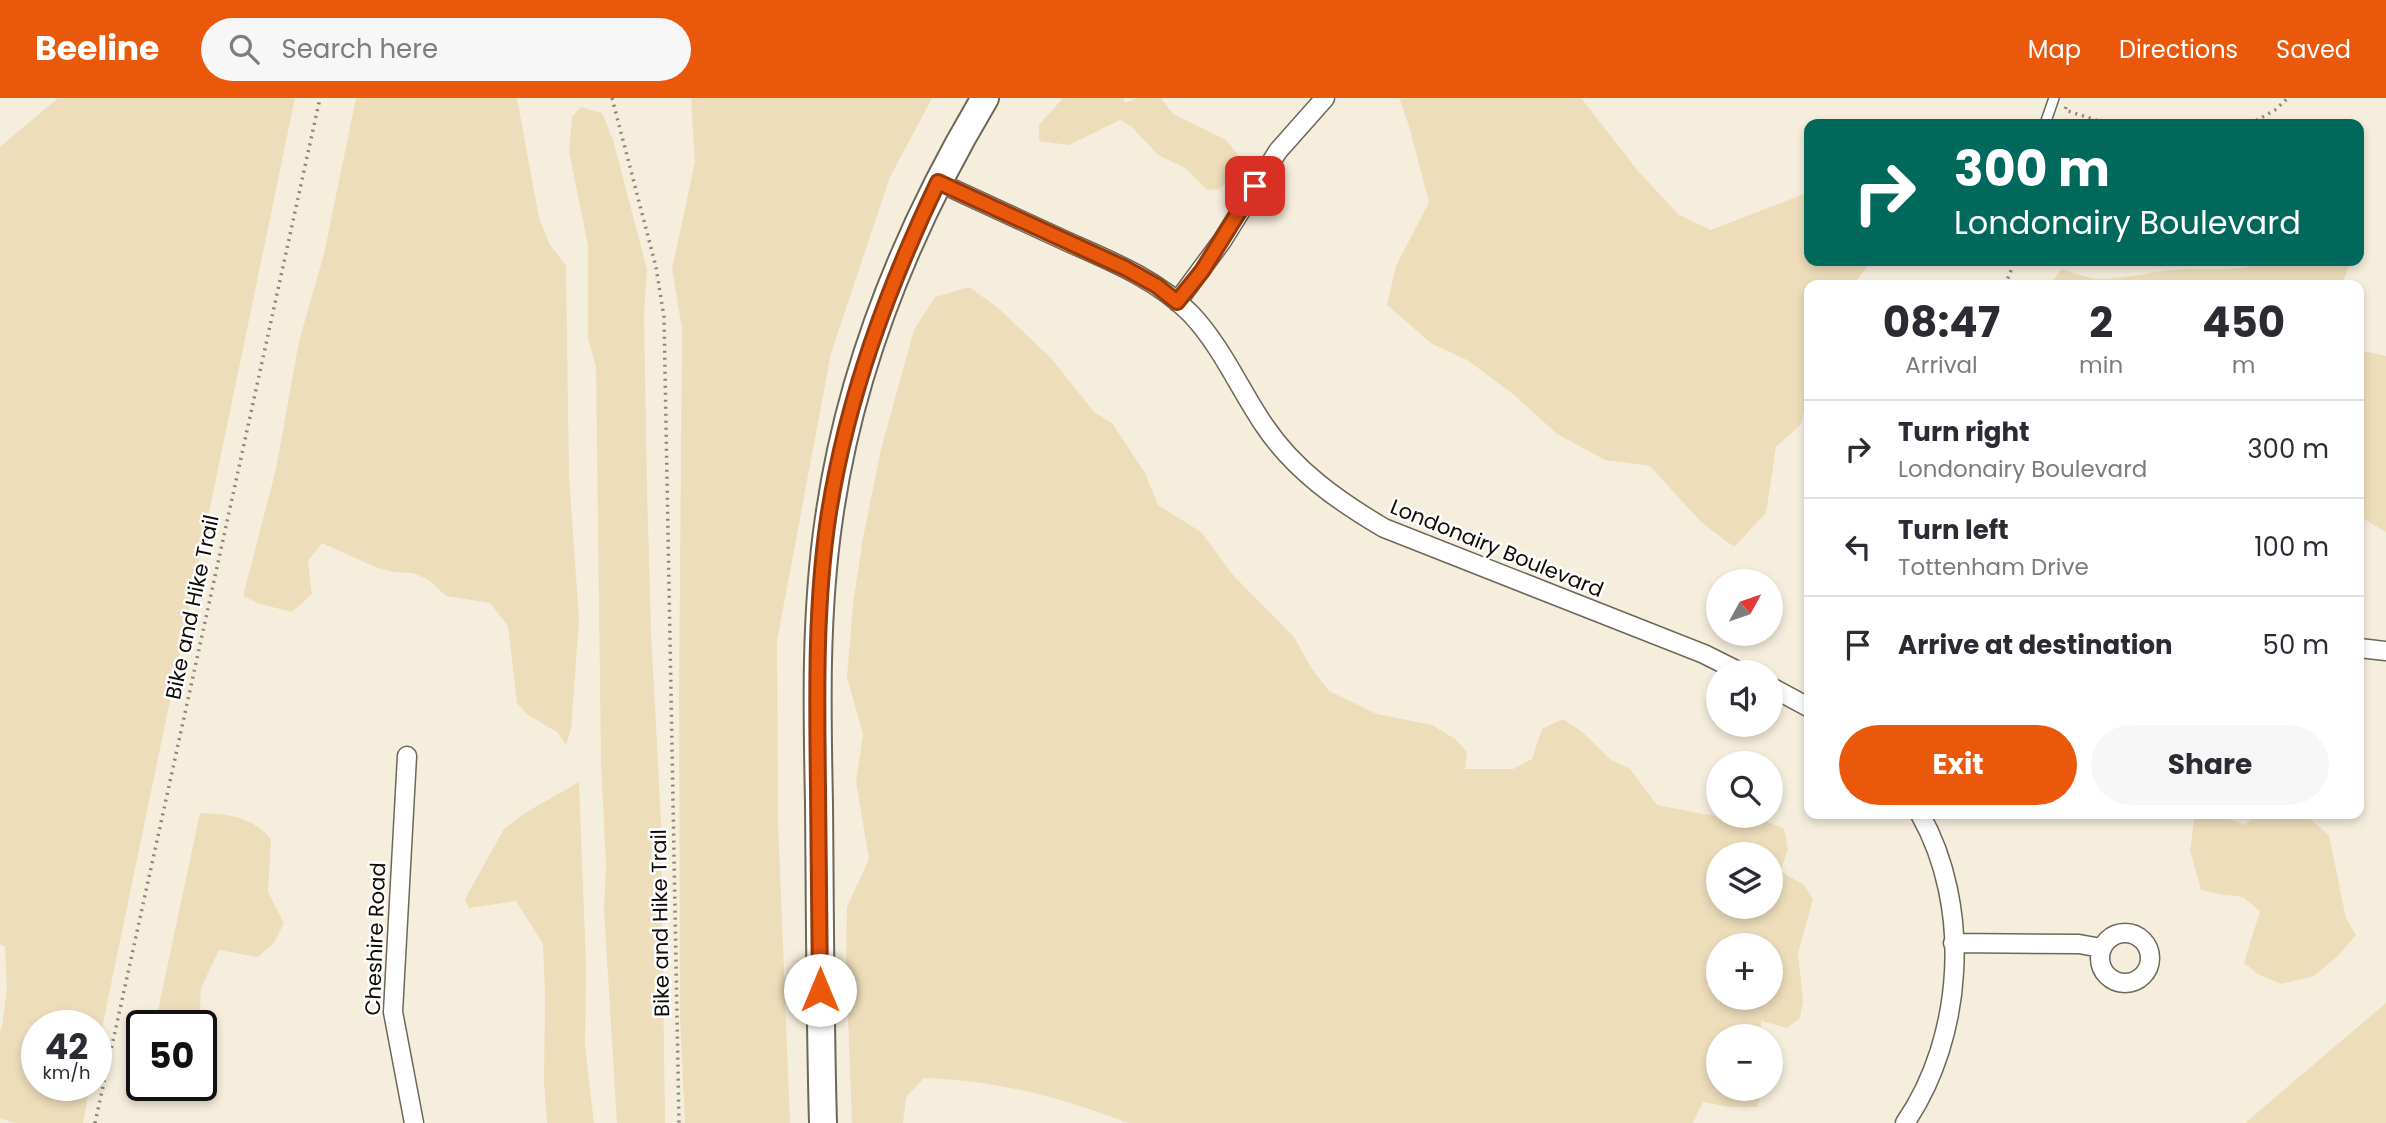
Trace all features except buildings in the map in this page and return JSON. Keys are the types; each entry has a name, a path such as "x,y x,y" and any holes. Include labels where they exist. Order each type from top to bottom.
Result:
{"main road":[{"path":"823,1123 817,707 820,604 828,519 846,430 867,354 906,249 938,182 985,98"}],"street":[{"path":"1177,302 1215,251 1278,151 1325,98"},
{"name":"Londonairy Boulevard","path":"938,182 1125,268 1157,286 1177,302 1215,343 1276,441 1303,471 1342,503 1407,539 1716,660"},
{"path":"2364,649 2386,651"},
{"path":"1783,693 1804,705"},
{"name":"Cheshire Road","path":"407,756 393,1012 414,1123"},
{"path":"1905,1123 1929,1083 1946,1031 1953,987 1952,919 1944,875 1937,849 1922,819"},
{"path":"1953,943 2079,944 2101,948"}],"lane":[{"path":"2047,119 2054,98"}],"path":[{"name":"Bike and Hike Trail","path":"95,1123 320,98"},
{"name":"Bike and Hike Trail","path":"611,98 656,267 664,317 679,1123"},
{"path":"2068,98 2065,110 2093,119"},
{"path":"2259,119 2275,110 2288,98"}],"shaded area":[{"path":"58,98 295,98 106,1010 21,1010 21,1101 87,1101 83,1123 14,1123 0,1118 0,1031 7,987 5,947 0,944 0,147"},
{"path":"356,98 517,98 539,218 550,245 566,265 569,475 579,620 571,729 566,745 557,732 528,715 517,703 508,626 490,603 446,596 429,580 413,573 375,567 322,543 308,561 312,594 292,612 260,604 243,596 276,469 299,341 324,254"},
{"path":"691,98 932,98 890,177 831,353 777,641 778,820 790,1123 685,1123 680,1019 682,329 672,269 695,162"},
{"path":"1063,98 1124,98 1124,103 1137,98 1161,98 1173,114 1226,140 1239,156 1236,172 1220,189 1207,190 1185,168 1158,155 1131,126 1120,120 1069,145 1039,141 1039,125"},
{"path":"1399,98 1581,98 1638,171 1679,215 1711,230 1804,194 1804,266 1867,266 1858,280 1804,280 1804,408 1801,424 1776,447 1766,513 1734,547 1701,522 1650,466 1605,460 1557,434 1513,394 1467,360 1432,344 1387,305 1396,266 1429,202"},
{"path":"581,107 602,113 613,140 647,269 644,313 647,487 661,820 665,1123 617,1123 604,910 606,865 601,763 596,367 588,338 588,245 569,152 572,117"},
{"path":"2349,266 2344,280 2053,280 2061,269 2093,278 2109,279 2186,269"},
{"path":"969,287 997,307 1051,358 1094,412 1112,423 1145,473 1158,505 1201,532 1233,575 1294,637 1312,669 1329,691 1377,714 1432,725 1455,739 1467,752 1465,769 1513,769 1532,759 1542,729 1563,719 1581,731 1611,760 1630,769 1657,805 1706,815 1706,828 1784,829 1788,850 1783,863 1783,842 1706,842 1706,919 1783,919 1783,873 1804,885 1813,899 1798,953 1803,1001 1800,1018 1787,1028 1783,1024 1761,1021 1761,1024 1706,1024 1706,1101 1759,1101 1757,1107 1729,1107 1703,1102 1693,1123 1128,1123 1077,1105 1003,1086 924,1078 906,1097 903,1123 852,1123 846,964 847,907 869,859 856,782 863,734 847,677 853,604 863,538 881,449 914,330 935,297"},
{"path":"2364,351 2386,356 2386,532 2364,519"},
{"path":"579,782 586,966 585,1045 594,1123 547,1123 544,1083 543,944 516,901 469,908 465,899 504,829 525,813"},
{"path":"200,813 247,821 271,839 268,892 284,923 274,943 258,957 219,950 201,988 200,1010 158,1010"},
{"path":"2194,819 2231,819 2244,825 2253,819 2310,819 2329,835 2346,918 2356,935 2338,956 2314,976 2281,984 2258,974 2244,963 2260,911 2243,897 2201,890 2190,850"},
{"path":"2386,1003 2386,1123 2245,1123"}],"route":[{"path":"820,990 817,707 820,604 828,519 840,455 867,354 906,249 938,182 1125,268 1157,286 1177,302 1202,271 1255,186"}]}
